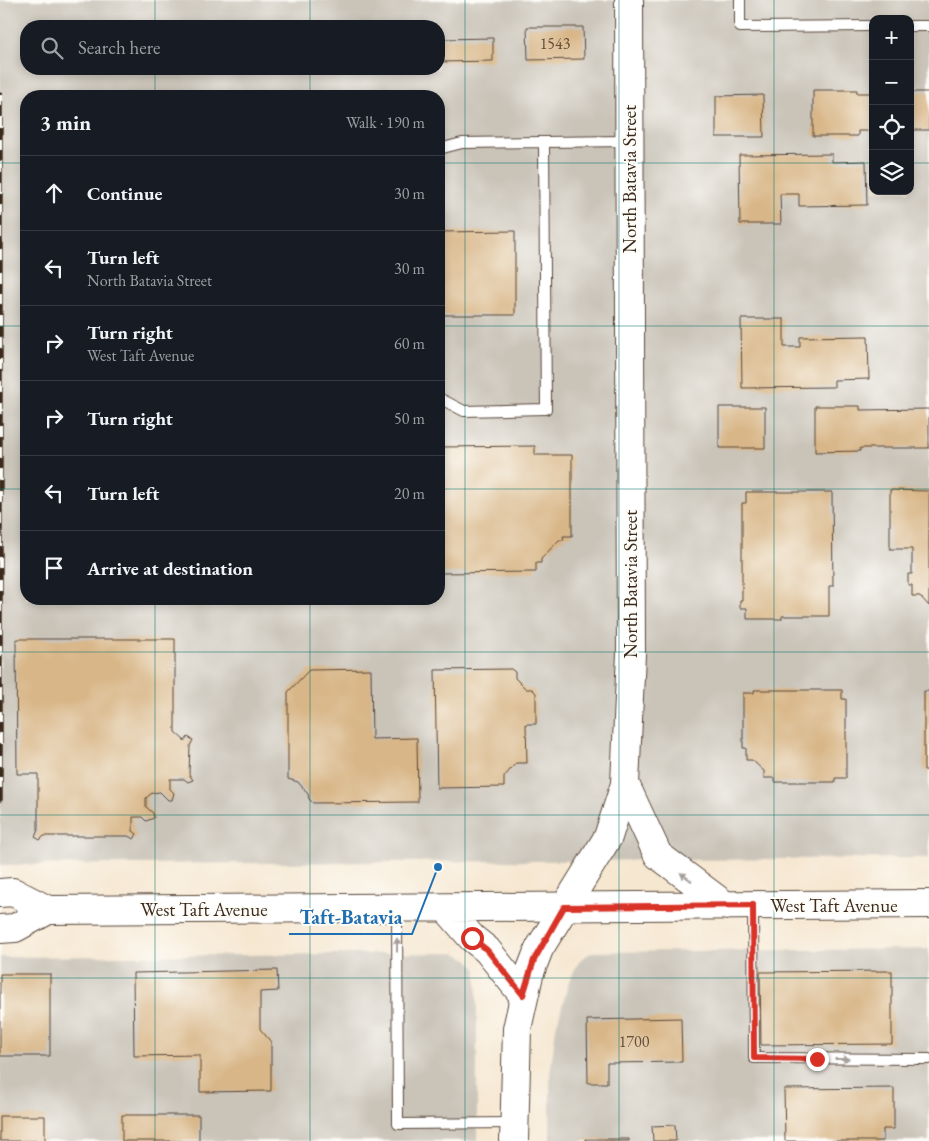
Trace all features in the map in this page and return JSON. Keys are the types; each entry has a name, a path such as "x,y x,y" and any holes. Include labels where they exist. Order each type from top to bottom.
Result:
{"main road":[{"name":"North Batavia Street","path":"514,1132 517,1029 523,995 534,960 564,907 593,866 608,838 625,784 631,654 629,0"},
{"path":"625,784 658,856 726,906"},
{"name":"West Taft Avenue","path":"0,893 13,892 48,910 929,904"},
{"path":"446,908 472,938 487,950 523,995"},
{"name":"West Taft Avenue","path":"0,928 15,928 48,910"}],"lane":[{"path":"740,0 740,28 869,26"},
{"path":"914,26 929,26"},
{"path":"445,147 462,143 629,141"},
{"path":"445,401 464,411 546,410 544,143"},
{"path":"753,905 754,1058 929,1059"},
{"path":"397,908 398,1124 514,1132"}],"shaded area":[{"path":"0,0 929,0 929,858 0,865"},
{"path":"929,949 929,1141 550,1141 550,1074 556,1028 569,981 580,960 592,952"},
{"path":"455,953 468,959 477,970 477,1141 0,1141 0,957"}],"building":[{"path":"527,27 583,27 584,59 528,60"},
{"path":"493,38 493,61 445,62 445,39"},
{"path":"813,90 857,90 857,93 869,93 869,131 858,131 858,136 813,136"},
{"path":"914,92 929,92 929,130 914,130"},
{"path":"763,95 764,137 716,137 716,96"},
{"path":"832,154 832,162 866,161 867,205 799,206 799,194 780,194 781,224 740,224 739,155"},
{"path":"515,231 515,315 445,315 445,232"},
{"path":"741,319 784,319 784,347 800,347 800,337 868,336 869,379 834,380 834,387 742,388"},
{"path":"815,406 860,406 860,410 929,409 929,448 860,448 860,451 815,452"},
{"path":"719,407 765,407 765,448 719,448"},
{"path":"535,446 535,455 572,455 572,536 563,536 564,540 559,540 541,559 541,563 536,563 536,572 445,573 445,447"},
{"path":"890,490 929,491 929,606 920,596 912,596 912,585 908,585 908,574 912,574 912,549 890,549"},
{"path":"746,492 832,492 833,586 829,586 829,616 782,616 782,619 747,619 747,608 740,608 740,600 742,600 742,503 746,503"},
{"path":"16,639 175,639 175,732 185,741 188,737 193,740 190,746 189,774 193,780 188,782 184,779 170,779 170,789 174,793 172,800 168,800 160,792 152,793 146,798 146,807 153,813 154,818 146,821 142,817 133,817 133,831 137,834 134,839 128,836 44,836 40,840 35,837 38,830 38,774 17,774"},
{"path":"371,669 372,739 417,738 418,802 313,803 298,782 288,779 288,692 309,670"},
{"path":"511,669 515,672 515,678 526,689 532,689 536,693 536,724 526,724 527,763 516,763 504,777 504,787 437,788 435,670"},
{"path":"754,690 842,690 842,699 846,699 846,778 835,778 835,782 775,782 775,778 764,778 764,771 752,760 746,760 746,748 743,748 743,693 754,693"},
{"path":"924,691 929,691 929,781 927,770 924,770"},
{"path":"277,970 278,991 260,992 260,1029 271,1042 271,1091 200,1092 200,1055 134,1056 133,973"},
{"path":"892,971 892,1044 761,1045 760,972"},
{"path":"0,974 50,974 50,1056 0,1056"},
{"path":"681,1018 682,1062 607,1063 607,1083 588,1083 587,1020"},
{"path":"894,1088 894,1129 883,1129 883,1141 785,1141 784,1089"},
{"path":"122,1115 199,1115 199,1141 122,1141"},
{"path":"0,1116 45,1116 45,1141 0,1141"},
{"path":"675,1125 676,1141 653,1141 652,1126"},
{"path":"585,1139 629,1139 629,1141 585,1141"}],"railway":[{"path":"0,95 0,799"}],"place":[{"name":"Taft-Batavia","path":"438,867"}],"route":[{"path":"472,938 487,950 523,995 539,949 564,907 753,905 754,1058 817,1059"}]}
